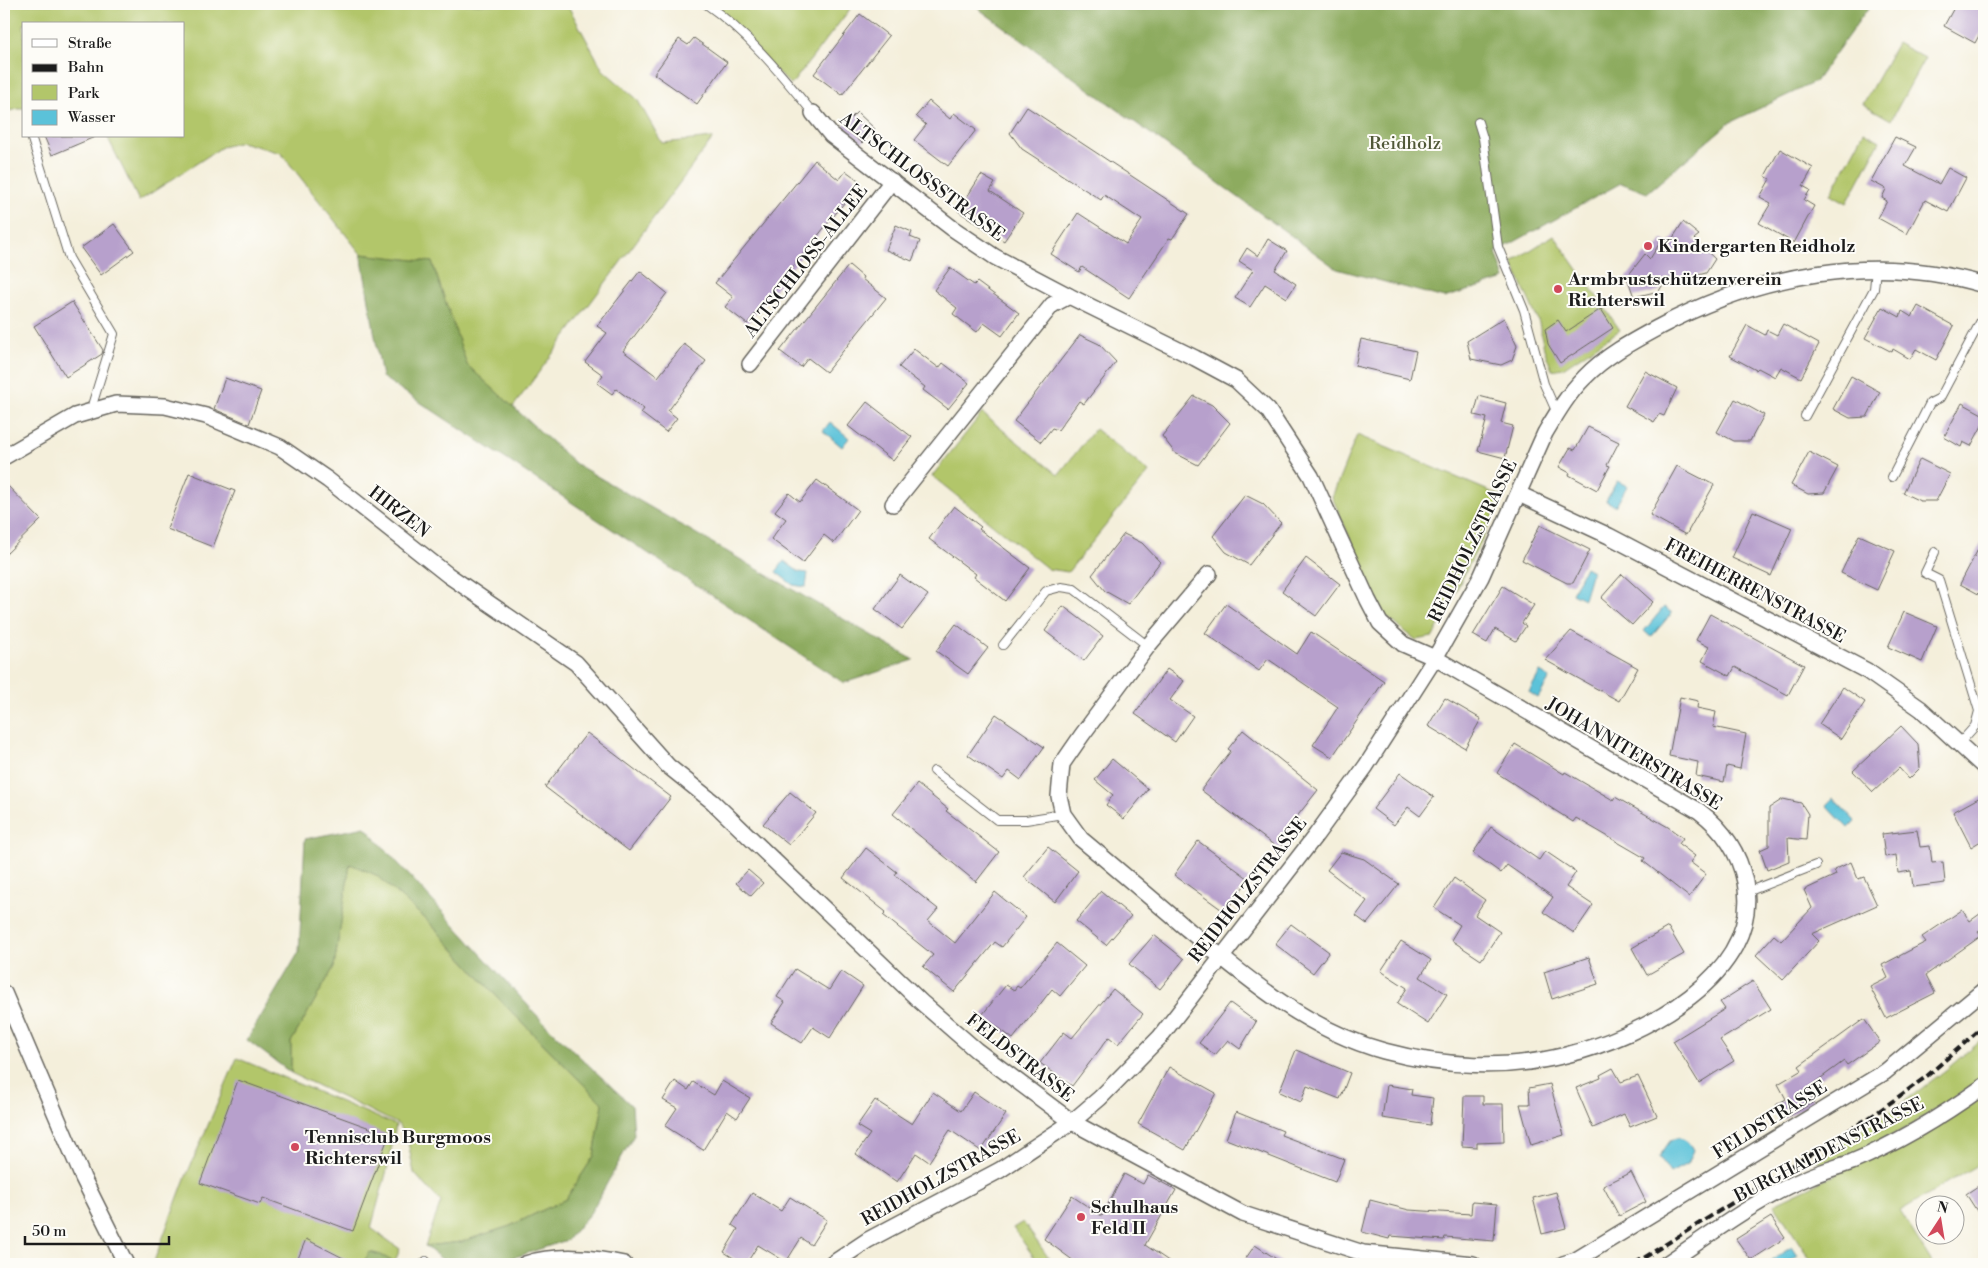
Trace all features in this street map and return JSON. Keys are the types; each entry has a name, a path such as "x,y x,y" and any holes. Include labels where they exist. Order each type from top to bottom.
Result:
{"street":[{"name":"ALTSCHLOSSSTRASSE","path":"813,113 831,135 952,228 995,257 1236,380 1268,410 1311,476 1380,623 1403,644 1435,658"},
{"name":"ALTSCHLOSS-ALLEE","path":"750,364 892,181"},
{"name":"REIDHOLZSTRASSE","path":"832,1264 868,1240 1000,1170 1072,1122 1100,1098 1160,1037 1220,956 1316,835 1366,766 1435,658 1481,577 1546,433 1557,413 1575,388 1602,362 1640,336 1705,304 1739,292 1789,279 1846,270 1876,269 1940,274 1984,285"},
{"path":"893,504 1052,305 1069,296"},
{"name":"HIRZEN","path":"4,456 75,416 116,404 165,406 206,416 280,447 328,480 448,575 576,663 668,766 713,802"},
{"name":"FREIHERRENSTRASSE","path":"1519,494 1618,541 1867,671 1921,710 1984,767"},
{"path":"1063,814 1058,796 1062,764 1148,646 1209,574"},
{"name":"JOHANNITERSTRASSE","path":"1063,814 1081,838 1220,956 1294,1011 1322,1027 1382,1050 1444,1063 1507,1064 1537,1061 1588,1049 1623,1035 1671,1010 1692,996 1714,975 1733,951 1744,923 1747,892 1739,861 1732,846 1718,826 1699,810 1435,658"},
{"name":"FELDSTRASSE","path":"713,802 921,1002 976,1050 1072,1122 1243,1214 1362,1256 1473,1264"},
{"name":"FELDSTRASSE","path":"1563,1264 1576,1260 1884,1072 1984,990"},
{"path":"4,993 83,1178 126,1264"},
{"name":"BURGHALDENSTRASSE","path":"1666,1264 1771,1197 1809,1177 1854,1161 1911,1132 1960,1103 1984,1086"},
{"path":"525,1264 571,1257 624,1264"}],"lane":[{"name":"ALTSCHLOSSSTRASSE","path":"706,4 730,20 791,85 813,113"},
{"path":"1478,122 1483,138 1498,246 1524,310 1544,384 1557,413"},
{"path":"32,138 69,258 114,334 90,412"},
{"path":"1805,416 1874,288 1876,269"},
{"path":"1892,477 1930,403 1940,398 1984,315"},
{"path":"1935,552 1925,573 1939,580 1978,711 1975,726 1959,744"},
{"path":"1002,645 1046,591 1061,587 1074,589 1148,646"},
{"path":"934,771 997,820 1026,820 1063,814"},
{"path":"1747,892 1816,865"}],"green space":[{"path":"4,4 567,4 603,70 637,99 662,143 713,138 513,407 467,365 432,262 361,254 281,153 241,142 222,147 139,201 108,138 185,138 185,22 22,22 22,108 4,112"},
{"path":"706,4 854,4 791,85"},
{"name":"Reidholz","path":"972,4 1871,4 1815,82 1729,123 1647,193 1621,183 1496,252 1505,279 1444,298 1337,269"},
{"path":"1897,43 1925,58 1891,120 1863,104"},
{"path":"1864,132 1880,141 1847,203 1831,194"},
{"name":"Armbrustschützenverein Richterswil","path":"1554,235 1620,330 1563,368 1552,370 1544,349 1539,323 1512,262"},
{"path":"361,254 432,262 467,365 576,464 914,660 844,683 382,377"},
{"path":"982,413 1058,475 1095,429 1149,472 1068,572 1048,569 932,476"},
{"path":"1357,435 1503,497 1433,637 1416,640 1383,614 1332,497"},
{"path":"365,827 544,1023 632,1106 634,1135 591,1212 567,1240 489,1264 448,1264 425,1246 461,1242 510,1226 566,1199 594,1156 603,1104 501,1001 429,922 376,875 350,864 334,967 291,1042 291,1073 247,1040 299,952 305,839"},
{"path":"350,863 376,875 429,922 501,1001 603,1104 594,1156 566,1199 510,1226 461,1242 425,1246 441,1202 414,1173 408,1142 398,1124 291,1073 291,1042 334,967"},
{"path":"1984,1037 1984,1079 1908,1127 1859,1152 1824,1163 1813,1160 1892,1111 1947,1069"},
{"name":"Tennisclub Burgmoos Richterswil","path":"237,1058 396,1125 387,1170 371,1228 400,1249 394,1264 153,1264 184,1181"},
{"path":"1984,1091 1984,1161 1925,1196 1916,1196 1916,1201 1900,1211 1916,1237 1916,1246 1922,1246 1933,1264 1813,1264 1774,1204 1915,1137"},
{"path":"1023,1222 1053,1264 1039,1264 1013,1228"},
{"path":"370,1252 392,1261 391,1264 365,1264 364,1261"}],"water":[{"path":"830,422 849,438 842,447 823,431"},
{"path":"1617,481 1627,486 1616,506 1606,501"},
{"path":"784,561 799,572 808,573 806,587 793,585 776,572"},
{"path":"1585,567 1592,571 1584,599 1572,593"},
{"path":"1664,607 1672,613 1651,637 1644,631"},
{"path":"1540,672 1550,678 1538,698 1529,692"},
{"path":"1833,798 1855,821 1848,828 1826,805"},
{"path":"1676,1138 1686,1141 1693,1150 1687,1164 1670,1173 1659,1157 1670,1141"},
{"path":"1792,1247 1798,1256 1785,1264 1773,1264 1771,1260"}],"building":[{"path":"1956,4 1984,4 1984,26 1975,43 1944,26"},
{"path":"860,14 889,36 842,95 814,74"},
{"path":"694,38 727,62 697,104 654,74 679,39 688,45"},
{"path":"929,101 950,119 954,113 976,130 948,166 914,140 926,125 916,116"},
{"path":"1027,107 1189,214 1172,239 1169,238 1129,298 1082,267 1079,272 1051,254 1078,213 1126,244 1142,220 1104,195 1101,200 1022,149 1010,133"},
{"path":"857,112 875,129 862,143 843,126"},
{"path":"1895,137 1916,147 1905,166 1939,184 1948,168 1966,178 1948,212 1925,200 1907,234 1878,218 1887,201 1882,198 1886,189 1871,181"},
{"path":"45,138 92,138 52,155"},
{"path":"1780,149 1813,168 1803,186 1810,190 1804,200 1814,206 1794,243 1759,223 1771,203 1760,197 1770,179 1765,176"},
{"path":"815,160 839,180 846,171 861,182 747,324 725,307 733,297 715,283"},
{"path":"981,175 995,183 990,191 1023,213 1004,241 958,211"},
{"path":"1683,222 1699,235 1694,239 1715,259 1706,273 1678,280 1667,278 1659,291 1634,297 1627,277 1645,254 1650,259 1662,239 1669,244"},
{"path":"114,224 134,251 101,275 81,248"},
{"path":"896,225 912,232 910,237 920,241 912,261 886,250"},
{"path":"1268,239 1287,251 1275,270 1296,284 1287,298 1265,284 1250,307 1235,298 1253,270 1239,261 1247,248 1258,256"},
{"path":"849,265 863,277 862,279 886,298 826,372 808,358 801,367 780,351"},
{"path":"950,268 974,285 977,282 1019,313 1002,336 984,323 977,332 953,314 957,308 934,290"},
{"path":"640,271 667,293 623,351 658,377 684,344 706,361 668,411 677,418 666,432 641,413 644,409 616,389 612,394 597,383 603,375 585,362 607,333 597,326"},
{"path":"72,302 103,350 102,354 66,377 34,326"},
{"path":"1918,306 1954,326 1936,360 1916,349 1910,359 1893,349 1892,352 1865,338 1882,307 1900,317 1902,311 1912,317"},
{"path":"1601,309 1613,328 1560,363 1548,344 1545,329 1558,320 1566,332"},
{"path":"1504,318 1517,346 1512,360 1501,365 1471,359 1467,341"},
{"path":"1783,324 1819,344 1801,378 1781,367 1775,377 1758,368 1756,370 1730,356 1747,325 1765,335 1767,330 1777,335"},
{"path":"1080,335 1099,344 1116,362 1084,404 1079,401 1058,430 1052,428 1041,442 1014,421"},
{"path":"1361,339 1416,351 1410,379 1355,366"},
{"path":"914,349 939,368 943,363 969,383 948,409 923,390 925,387 899,367"},
{"path":"1645,371 1677,388 1664,416 1659,414 1654,422 1625,406"},
{"path":"1851,376 1880,392 1867,417 1850,418 1833,409"},
{"path":"225,378 261,391 249,424 214,409"},
{"path":"1194,396 1212,405 1230,423 1198,465 1175,453 1162,436"},
{"path":"1479,396 1506,403 1501,423 1513,426 1505,458 1478,451 1487,418 1474,415"},
{"path":"1735,399 1764,415 1750,441 1734,441 1717,432"},
{"path":"867,402 912,437 893,461 848,426"},
{"path":"1962,403 1984,415 1984,422 1971,446 1963,442 1961,447 1944,437"},
{"path":"1588,427 1619,442 1607,465 1610,466 1597,490 1569,475 1570,473 1559,467 1570,448 1575,450"},
{"path":"1809,452 1838,467 1824,493 1808,494 1791,485"},
{"path":"1920,459 1950,474 1936,501 1920,501 1903,493"},
{"path":"1677,466 1714,485 1686,535 1650,515"},
{"path":"189,473 235,491 213,547 167,529"},
{"path":"817,480 858,510 834,543 824,535 803,563 771,539 786,519 775,511 789,493 800,502"},
{"path":"4,482 41,520 4,556"},
{"path":"1245,495 1263,504 1281,523 1249,565 1226,552 1213,536"},
{"path":"954,506 981,527 979,529 1030,568 1005,601 974,577 976,574 929,539"},
{"path":"1753,511 1792,528 1771,576 1732,558"},
{"path":"1540,525 1590,550 1573,583 1567,583 1522,560"},
{"path":"1124,534 1142,543 1160,562 1128,604 1105,591 1092,575"},
{"path":"1859,535 1895,551 1877,590 1841,573"},
{"path":"1984,538 1984,597 1960,584"},
{"path":"1306,558 1340,584 1316,616 1282,591"},
{"path":"1622,574 1653,602 1632,625 1601,598"},
{"path":"900,575 928,595 902,629 875,609"},
{"path":"1503,586 1534,605 1522,623 1526,626 1516,641 1495,629 1487,643 1473,635"},
{"path":"1226,604 1297,654 1311,632 1384,681 1332,757 1313,745 1338,707 1268,659 1259,671 1205,633"},
{"path":"1063,606 1103,636 1084,661 1045,631"},
{"path":"1904,612 1937,626 1922,662 1888,647"},
{"path":"1710,614 1804,665 1788,695 1735,667 1730,676 1702,661 1709,647 1696,640"},
{"path":"956,624 988,648 968,674 936,651"},
{"path":"1571,631 1638,668 1619,701 1545,660"},
{"path":"1167,669 1184,681 1170,700 1193,716 1175,742 1135,714"},
{"path":"1843,687 1865,702 1841,739 1819,724"},
{"path":"1680,697 1698,701 1697,708 1716,712 1713,727 1746,734 1740,769 1727,766 1724,782 1696,776 1698,762 1669,756"},
{"path":"1445,698 1481,719 1465,748 1428,726"},
{"path":"996,714 1044,747 1021,780 1009,771 1003,779 968,755"},
{"path":"1901,726 1918,744 1920,768 1909,779 1899,768 1873,792 1853,771"},
{"path":"1243,730 1318,790 1295,819 1299,822 1279,849 1201,790 1231,751 1228,749"},
{"path":"587,733 671,797 629,851 545,787"},
{"path":"1515,744 1564,774 1565,772 1613,800 1615,797 1668,827 1683,838 1679,844 1695,856 1690,862 1706,874 1689,897 1643,861 1645,858 1576,818 1573,822 1497,773"},
{"path":"1112,759 1148,789 1124,819 1106,805 1113,795 1095,780"},
{"path":"1400,773 1434,797 1420,816 1408,807 1394,825 1373,809"},
{"path":"917,784 948,809 946,811 999,852 976,882 893,814"},
{"path":"790,792 816,813 789,845 763,824"},
{"path":"1984,795 1984,839 1971,847 1953,812"},
{"path":"1783,799 1801,803 1808,814 1806,840 1788,838 1789,861 1767,870 1760,850 1769,846 1769,808"},
{"path":"1491,827 1539,860 1545,851 1576,872 1566,887 1593,905 1574,933 1543,912 1553,897 1507,865 1501,873 1473,853"},
{"path":"1917,830 1920,847 1930,846 1932,863 1943,862 1945,883 1913,887 1911,871 1898,873 1896,855 1885,857 1882,834"},
{"path":"1198,841 1249,879 1225,912 1174,875"},
{"path":"1048,847 1078,871 1055,902 1024,877"},
{"path":"866,848 897,872 895,875 938,909 928,921 955,943 995,892 1026,917 1002,947 995,942 954,992 923,967 933,955 883,915 886,912 843,878"},
{"path":"1341,852 1364,859 1399,884 1367,924 1356,916 1367,901 1327,870"},
{"path":"1851,862 1858,879 1864,877 1877,905 1812,934 1819,941 1783,980 1756,955 1774,935 1781,941 1812,908 1804,890 1836,875 1834,870"},
{"path":"748,870 763,883 751,896 736,883"},
{"path":"1454,878 1485,900 1475,915 1500,932 1481,960 1451,940 1460,925 1434,908"},
{"path":"1101,891 1131,916 1106,945 1076,921"},
{"path":"1962,910 1970,921 1984,911 1984,928 1978,932 1981,936 1926,975 1935,993 1886,1018 1870,987 1888,978 1882,965 1926,942 1922,937"},
{"path":"1291,924 1329,952 1313,973 1275,944"},
{"path":"1668,927 1684,954 1647,975 1632,948"},
{"path":"1154,935 1184,959 1160,989 1129,964"},
{"path":"1401,941 1431,960 1420,977 1447,994 1428,1024 1397,1004 1407,988 1381,971"},
{"path":"1057,943 1085,966 1060,996 1052,989 1013,1039 982,1015 1006,985 1014,990 1017,986 1020,988"},
{"path":"1589,957 1598,984 1552,999 1544,972"},
{"path":"795,969 829,990 841,971 863,986 830,1038 813,1027 802,1043 771,1023 785,1002 777,997"},
{"path":"1753,981 1771,1009 1720,1040 1734,1061 1699,1083 1673,1041 1725,1009 1720,1002"},
{"path":"1113,989 1143,1014 1118,1044 1109,1037 1072,1086 1040,1063 1064,1032 1072,1038"},
{"path":"1230,1003 1256,1022 1240,1049 1228,1040 1215,1055 1199,1043"},
{"path":"1864,1019 1880,1042 1847,1065 1844,1061 1806,1089 1814,1102 1784,1119 1776,1105 1786,1099 1778,1084 1802,1070 1799,1066"},
{"path":"1296,1050 1350,1073 1340,1099 1307,1086 1301,1102 1279,1092"},
{"path":"1169,1067 1216,1093 1185,1150 1138,1124"},
{"path":"1613,1068 1621,1082 1638,1076 1657,1116 1630,1127 1624,1114 1593,1128 1576,1088 1601,1078 1600,1075"},
{"path":"238,1080 389,1135 353,1231 263,1198 260,1204 200,1183"},
{"path":"675,1081 688,1090 693,1082 714,1095 722,1081 750,1098 737,1118 727,1111 703,1150 665,1126 677,1108 663,1100"},
{"path":"1550,1084 1564,1135 1531,1145 1520,1104 1530,1104 1529,1088"},
{"path":"1387,1085 1412,1089 1411,1095 1433,1098 1430,1125 1382,1118"},
{"path":"933,1092 961,1111 974,1092 1006,1114 981,1151 950,1130 929,1162 916,1153 897,1182 856,1154 870,1134 857,1126 875,1100 912,1124"},
{"path":"1464,1096 1483,1096 1483,1104 1503,1104 1504,1142 1477,1143 1477,1147 1462,1146"},
{"path":"1236,1112 1283,1131 1281,1135 1344,1159 1335,1182 1226,1139"},
{"path":"1631,1172 1646,1202 1619,1216 1603,1186"},
{"path":"1124,1174 1143,1184 1148,1175 1176,1190 1145,1245 1173,1264 1078,1264 1044,1239 1072,1196 1102,1216"},
{"path":"1984,1182 1984,1222 1966,1194"},
{"path":"1556,1192 1566,1228 1542,1234 1533,1198"},
{"path":"752,1193 781,1211 790,1197 827,1220 811,1245 801,1238 786,1262 758,1245 746,1264 743,1264 724,1252 738,1229 732,1225"},
{"path":"1370,1200 1409,1210 1471,1214 1472,1202 1497,1204 1494,1241 1445,1237 1444,1240 1390,1236 1389,1239 1362,1232"},
{"path":"1771,1217 1785,1238 1751,1260 1736,1239"},
{"path":"306,1239 355,1264 304,1264 297,1261"},
{"path":"1255,1245 1284,1264 1242,1264"}],"railway":[{"path":"1634,1264 1875,1114 1927,1076 1984,1026"}],"place":[{"name":"Kindergarten Reidholz","path":"1648,246"},
{"name":"Armbrustschützenverein Richterswil","path":"1558,289"},
{"name":"Tennisclub Burgmoos Richterswil","path":"295,1147"},
{"name":"Schulhaus Feld II","path":"1081,1217"}]}
